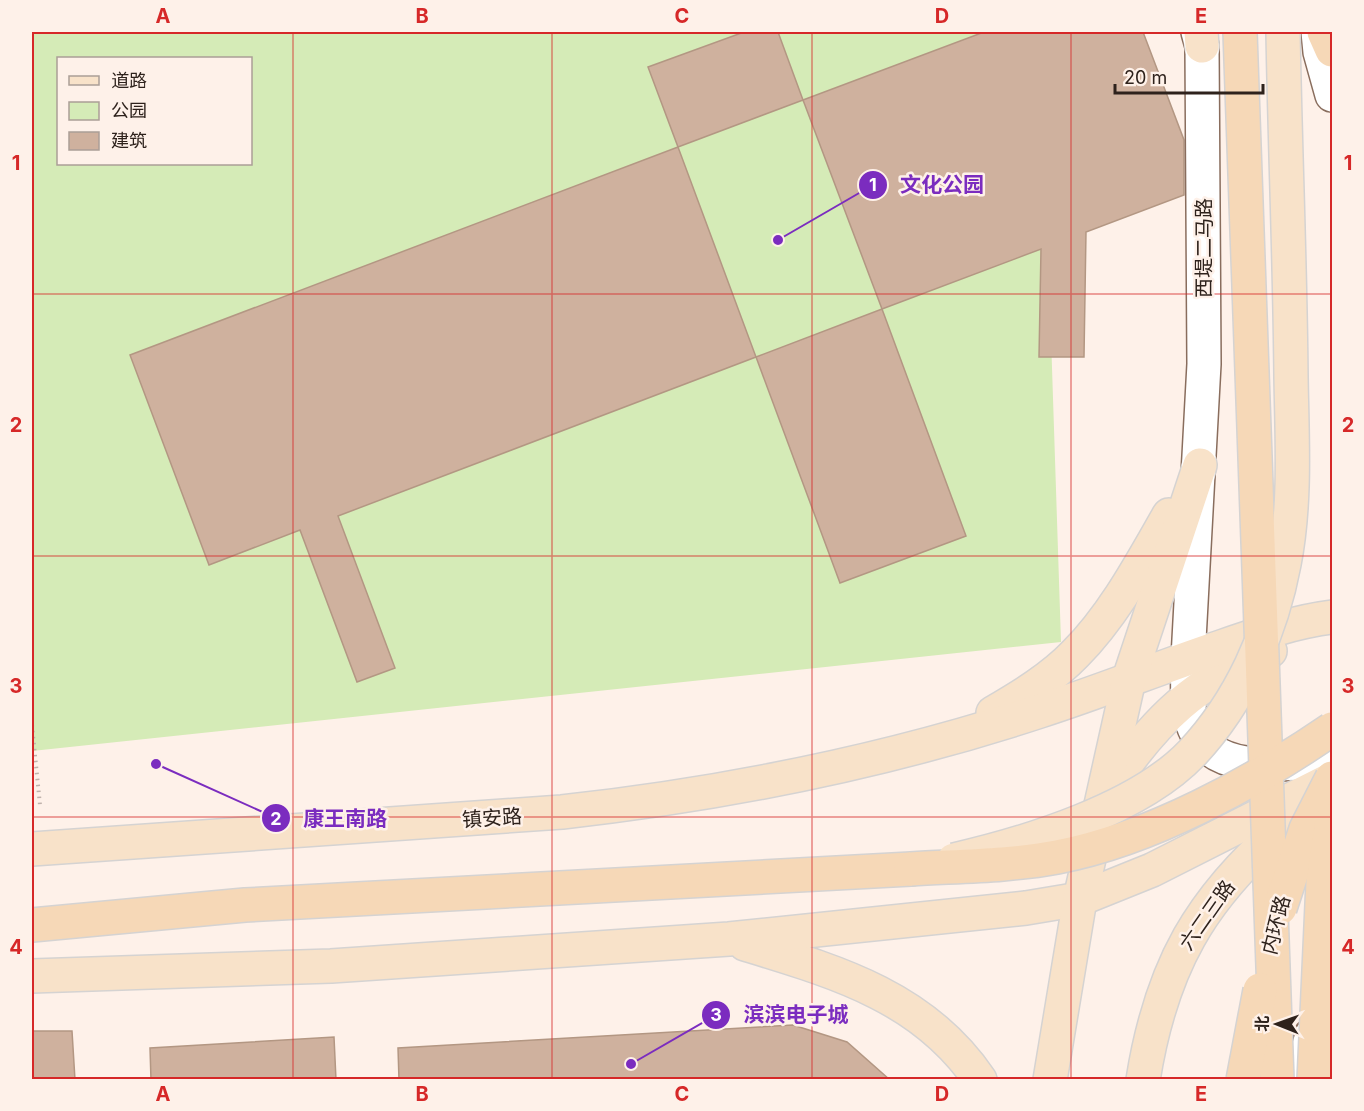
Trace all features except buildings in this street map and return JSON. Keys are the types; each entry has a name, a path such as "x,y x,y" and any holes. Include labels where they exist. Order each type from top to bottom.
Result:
{"highway":[{"path":"1240,32 1277,1080"},
{"path":"1324,32 1332,50"},
{"path":"32,925 245,905 911,869 1057,856 1142,833 1257,775 1332,729"},
{"name":"内环路","path":"1243,1080 1262,978 1285,888 1306,829 1332,779"},
{"name":"内环路","path":"1314,1080 1323,882 1332,820"}],"main road":[{"path":"911,869 962,858 1059,829 1116,806 1160,779 1190,755 1221,719 1245,678 1276,600 1285,562 1291,470 1283,32"},
{"path":"1318,32 1320,52 1332,95"},
{"name":"西堤二马路","path":"1201,35 1204,275 1200,465 1187,696 1192,722 1210,751 1225,758 1261,765 1332,758"},
{"path":"1050,1080 1080,899 1129,679 1200,465"},
{"path":"947,739 1027,693 1076,653 1111,608 1200,465"},
{"path":"947,739 1040,711 1269,630 1332,617"},
{"path":"1080,899 1103,797 1159,722 1187,696 1243,662 1284,645 1332,634"},
{"name":"镇安路","path":"38,848 476,819 645,803 831,768 947,739"},
{"path":"32,976 320,967 729,939 1026,908 1080,899 1152,870 1332,779"},
{"name":"六二三路","path":"1143,1080 1156,1012 1175,960 1206,910 1253,853 1295,817 1332,791"},
{"path":"729,939 811,964 864,984 904,1006 934,1027 963,1054 980,1080"}],"lane":[{"path":"1294,1080 1309,1024 1332,968"}],"path":[{"path":"32,725 38,848"}],"green space":[{"path":"32,32 1041,32 1061,642 32,751"}],"place":[{"name":"文化公园","path":"778,240"},
{"name":"康王南路","path":"156,764"},
{"name":"滨滨电子城","path":"631,1064"}]}
